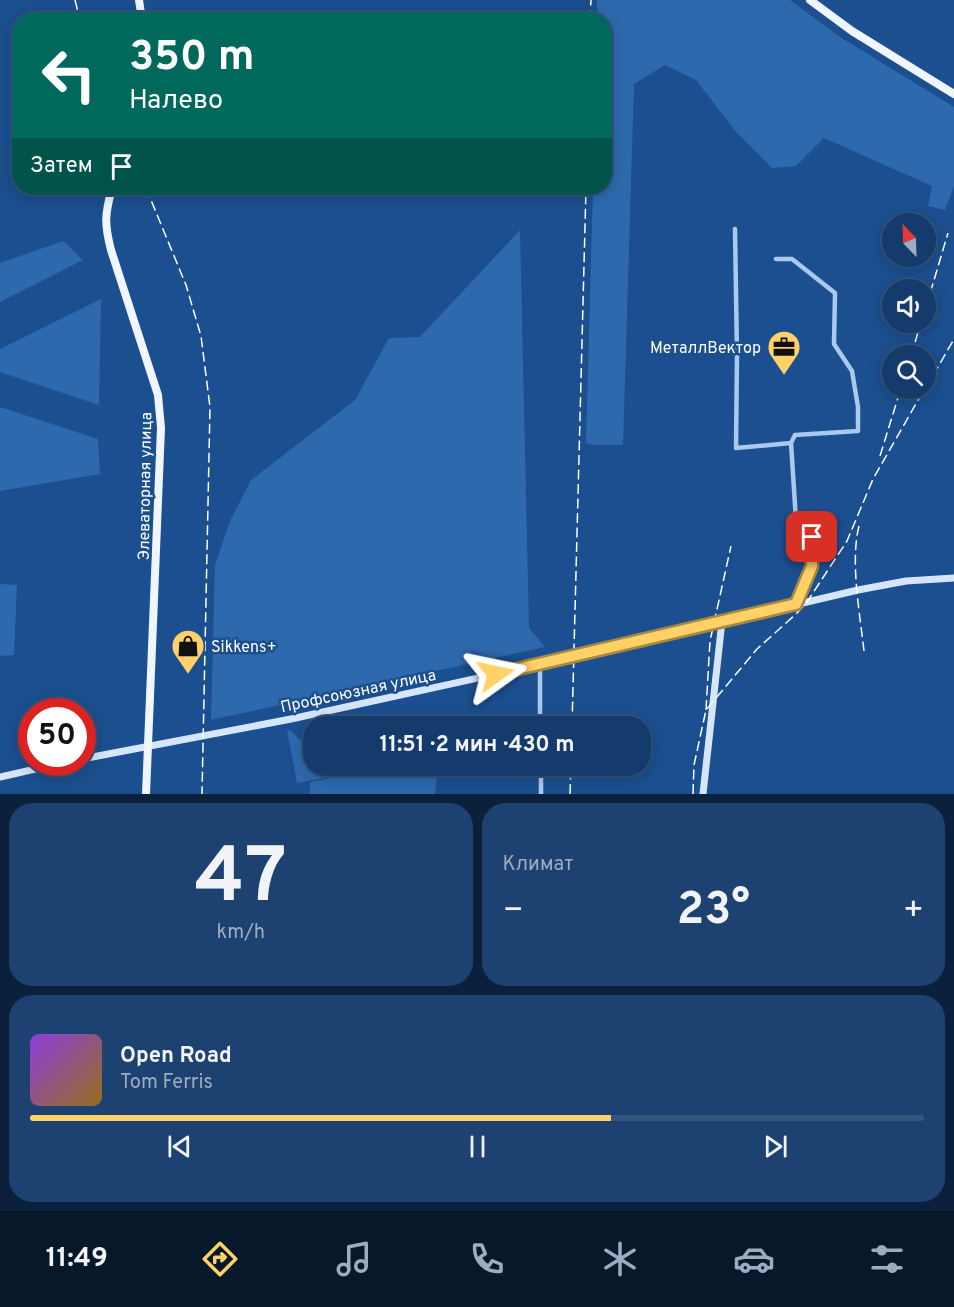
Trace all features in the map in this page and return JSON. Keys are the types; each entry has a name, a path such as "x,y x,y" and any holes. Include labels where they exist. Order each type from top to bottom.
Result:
{"main road":[{"path":"810,0 852,31 954,94"},
{"name":"Элеваторная улица","path":"110,195 105,226 158,395 161,428 146,794"},
{"name":"Профсоюзная улица","path":"96,756 291,719 540,665 796,604 906,581 954,578"},
{"path":"703,794 722,621"},
{"path":"0,777 18,773"}],"street":[{"path":"735,229 736,448 791,443"},
{"path":"776,259 792,259 835,293 834,344 852,371 858,407 858,431 795,435 791,443 797,536 812,537 812,566 796,604"},
{"path":"540,665 540,716"},
{"path":"540,776 541,794"}],"shaded area":[{"path":"597,0 790,0 840,37 954,107 954,186 945,210 928,206 932,186 824,138 796,166 772,168 737,133 696,80 665,65 634,84 623,445 586,443 593,195 612,195 612,12 597,12"},
{"path":"520,230 529,628 545,647 211,720 215,565 230,521 251,480 355,400 389,338 420,337"},
{"path":"63,241 83,260 0,302 0,263"},
{"path":"101,299 99,405 0,372 0,349"},
{"path":"0,407 98,439 100,474 0,491"},
{"path":"0,584 17,585 14,655 0,656"},
{"path":"290,730 303,743 303,776 334,776 297,783 287,731"},
{"path":"342,776 437,776 435,794 310,794 310,782"}],"railway":[{"path":"75,0 78,12"},
{"path":"590,12 591,0"},
{"path":"149,195 186,285 201,336 210,407 202,794"},
{"path":"572,716 586,195"},
{"path":"934,279 948,233"},
{"path":"914,345 918,333"},
{"path":"936,370 954,339"},
{"path":"880,456 898,399"},
{"path":"693,794 694,765 706,710 757,649 807,602 847,541 873,479 919,399"},
{"path":"859,526 855,555 864,651"},
{"path":"706,710 710,641 731,546"},
{"path":"570,794 571,776"}],"place":[{"name":"МеталлВектор","path":"784,376"},
{"name":"Sikkens+","path":"188,675"}],"route":[{"path":"496,674 796,604 812,566 812,537"}]}
